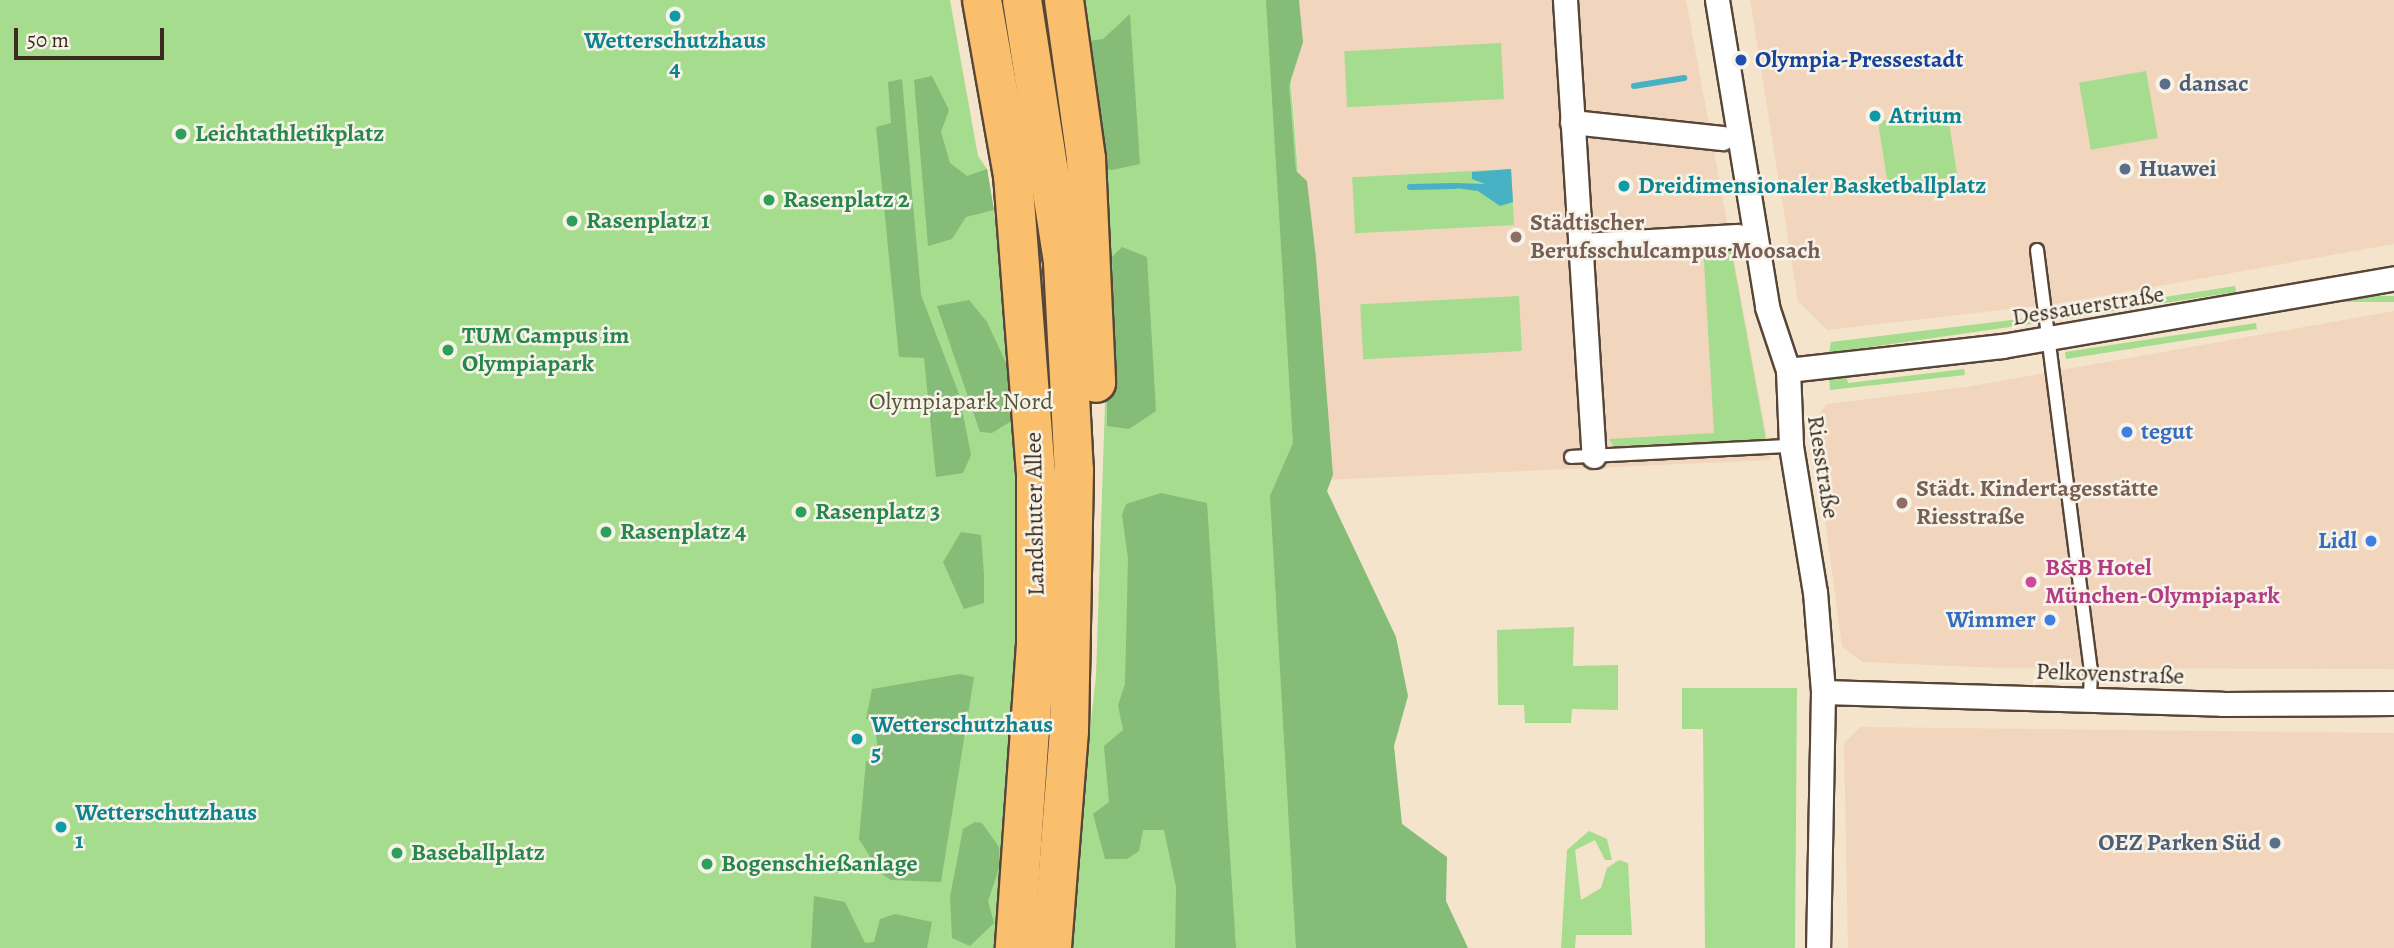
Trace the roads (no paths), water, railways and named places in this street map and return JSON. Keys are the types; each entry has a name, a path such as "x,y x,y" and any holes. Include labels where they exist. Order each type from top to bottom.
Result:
{"highway":[{"name":"Landshuter Allee","path":"982,0 1013,175 1036,473 1036,643 1015,948"},
{"name":"Landshuter Allee","path":"1022,0 1063,263 1074,535 1069,731 1052,948"},
{"path":"1064,0 1086,159 1096,357 1096,471 1074,535"}],"street":[{"path":"1565,0 1594,456"},
{"name":"Riesstraße","path":"1717,0 1767,307 1788,370 1791,446 1823,692 1818,948"},
{"path":"1572,122 1721,138"},
{"path":"1580,245 1738,236"},
{"name":"Dessauerstraße","path":"1788,370 2051,338 2394,278"},
{"name":"Pelkovenstraße","path":"1823,692 2090,701 2394,703"}],"lane":[{"path":"2038,250 2074,527 2090,701"},
{"path":"1571,457 1791,446"}],"water":[{"path":"1511,169 1513,202 1500,206 1478,191 1455,188 1454,183 1485,184 1472,179 1472,172"}],"waterway":[{"path":"1634,86 1684,78"},
{"path":"1410,187 1455,186"}],"place":[{"name":"Wetterschutzhaus 4","path":"675,16"},
{"name":"Olympia-Pressestadt","path":"1741,60"},
{"name":"dansac","path":"2165,84"},
{"name":"Atrium","path":"1875,116"},
{"name":"Leichtathletikplatz","path":"181,134"},
{"name":"Huawei","path":"2125,169"},
{"name":"Dreidimensionaler Basketballplatz","path":"1624,186"},
{"name":"Rasenplatz 2","path":"769,200"},
{"name":"Rasenplatz 1","path":"572,221"},
{"name":"Städtischer Berufsschulcampus Moosach","path":"1516,237"},
{"name":"TUM Campus im Olympiapark","path":"448,350"},
{"name":"tegut","path":"2127,432"},
{"name":"Städt. Kindertagesstätte Riesstraße","path":"1902,503"},
{"name":"Rasenplatz 3","path":"801,512"},
{"name":"Rasenplatz 4","path":"606,532"},
{"name":"Lidl","path":"2371,541"},
{"name":"B&B Hotel München-Olympiapark","path":"2031,582"},
{"name":"Wimmer","path":"2050,620"},
{"name":"Wetterschutzhaus 5","path":"857,739"},
{"name":"Wetterschutzhaus 1","path":"61,827"},
{"name":"OEZ Parken Süd","path":"2275,843"},
{"name":"Baseballplatz","path":"397,853"},
{"name":"Bogenschießanlage","path":"707,864"}],"park label":[{"name":"Olympiapark Nord","path":"961,402"}]}
